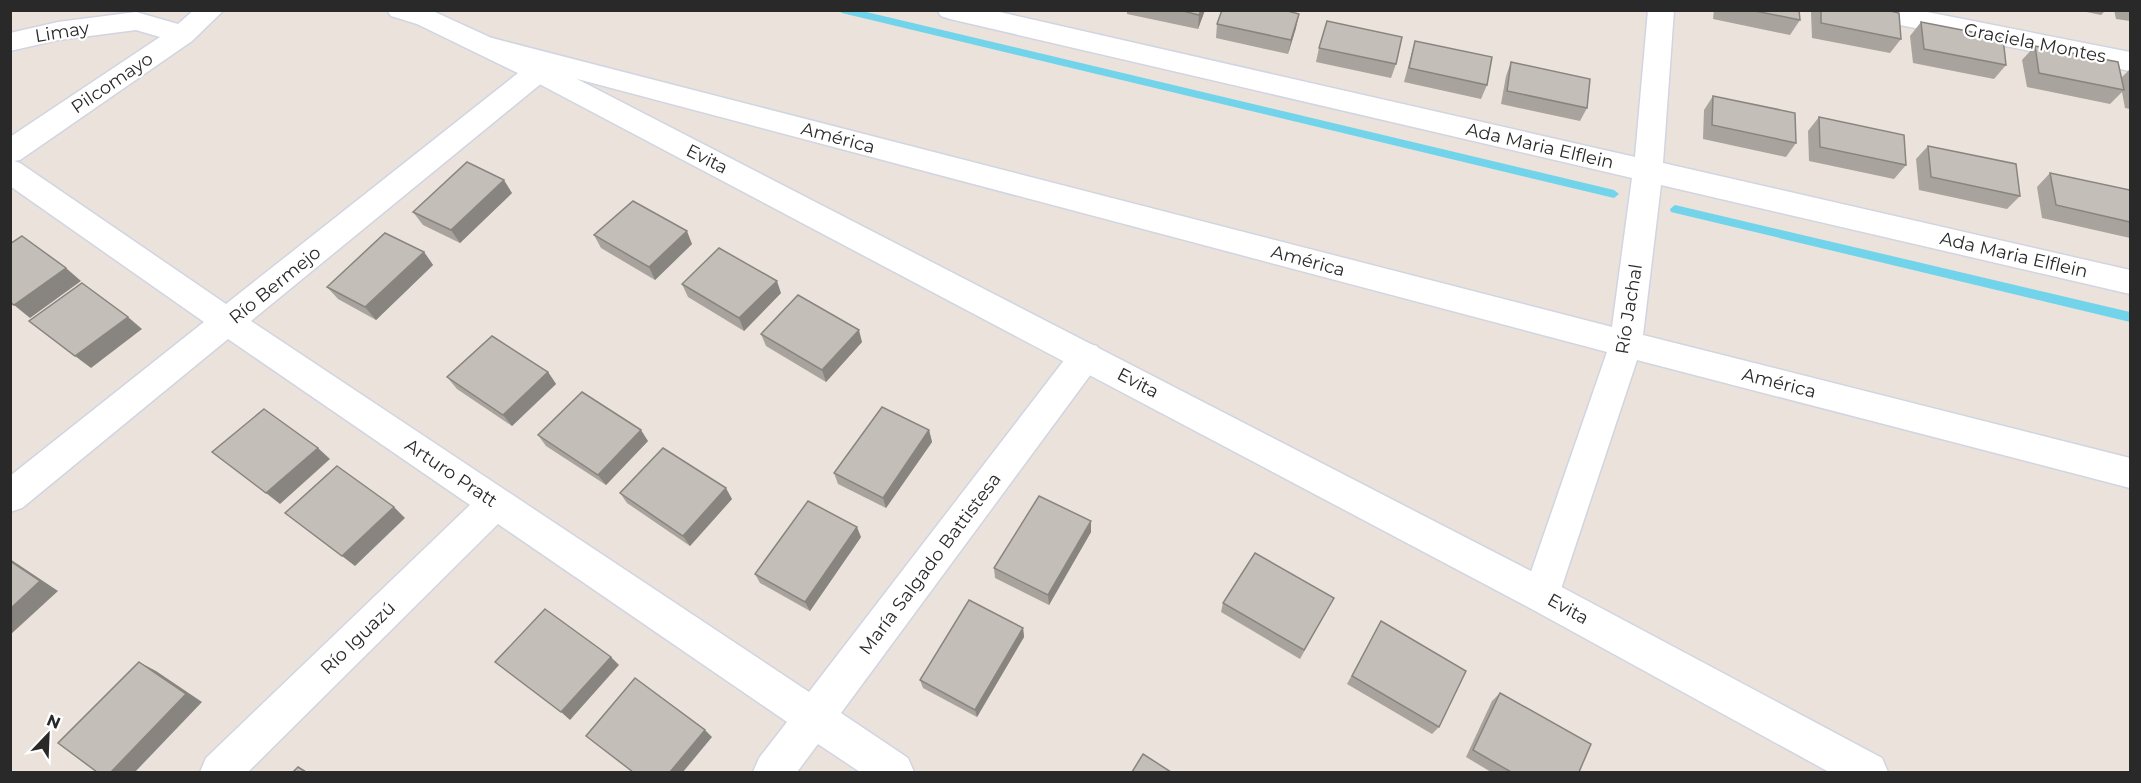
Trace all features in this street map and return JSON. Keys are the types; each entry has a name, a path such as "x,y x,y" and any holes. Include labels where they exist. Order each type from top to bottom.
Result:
{"street":[{"name":"Pilcomayo","path":"10,152 183,35 211,10"},
{"name":"Evita","path":"400,10 426,18 538,71 1541,595 1868,772"},
{"name":"Ada Maria Elflein","path":"950,10 2130,282"},
{"name":"Río Jachal","path":"1541,595 1626,344 1648,171 1661,10"},
{"name":"Graciela Montes","path":"1870,10 2130,62"},
{"name":"Limay","path":"10,42 58,32 136,21 183,35"},
{"name":"América","path":"487,45 1626,344 2130,473"},
{"name":"Río Bermejo","path":"10,497 230,323 538,71"},
{"name":"Arturo Pratt","path":"10,171 496,504 894,772"},
{"name":"María Salgado Battistesa","path":"774,772 1086,356"},
{"name":"Río Iguazú","path":"220,772 496,504"}],"building":[{"path":"1179,10 1201,10 1199,15"},
{"path":"1222,10 1284,10 1299,14 1291,40 1217,24"},
{"path":"1750,10 1799,10 1800,20"},
{"path":"1821,10 1886,10 1899,13 1901,39 1821,23"},
{"path":"1327,21 1402,37 1396,64 1319,48"},
{"path":"1921,22 2003,38 2006,65 1924,49"},
{"path":"1415,41 1492,57 1487,85 1409,68"},
{"path":"2035,46 2118,62 2124,90 2039,73"},
{"path":"1511,62 1590,79 1587,108 1507,91"},
{"path":"1713,96 1795,113 1796,143 1712,125"},
{"path":"1819,117 1904,135 1906,165 1820,147"},
{"path":"1928,146 2016,164 2020,196 1931,177"},
{"path":"467,162 504,180 451,230 413,212"},
{"path":"2050,173 2130,190 2130,222 2056,205"},
{"path":"633,201 687,231 649,267 594,235"},
{"path":"385,233 424,252 365,307 327,287"},
{"path":"22,236 66,268 14,305 10,302 10,244"},
{"path":"719,248 777,281 739,318 682,284"},
{"path":"82,283 128,317 75,356 29,321"},
{"path":"798,295 859,330 822,370 761,334"},
{"path":"492,336 548,372 503,415 447,377"},
{"path":"582,392 641,430 598,475 538,435"},
{"path":"882,407 929,430 883,498 834,473"},
{"path":"264,409 318,448 266,493 212,452"},
{"path":"663,448 726,488 683,536 620,493"},
{"path":"337,466 394,507 342,556 285,513"},
{"path":"1039,496 1091,521 1048,595 994,568"},
{"path":"808,501 857,527 805,602 755,574"},
{"path":"1255,553 1334,598 1304,650 1223,603"},
{"path":"10,561 40,581 10,609"},
{"path":"969,600 1023,628 975,710 920,680"},
{"path":"545,609 611,657 561,712 495,662"},
{"path":"1381,621 1466,671 1439,727 1352,676"},
{"path":"139,662 186,694 111,772 97,772 58,743"},
{"path":"635,678 705,730 670,772 633,772 586,736"},
{"path":"1500,693 1591,744 1579,772 1511,772 1473,750"},
{"path":"1143,754 1171,772 1132,772"},
{"path":"298,767 306,772 293,772"}],"waterway":[{"path":"842,10 1614,194"},
{"path":"1675,209 2130,317"}]}
